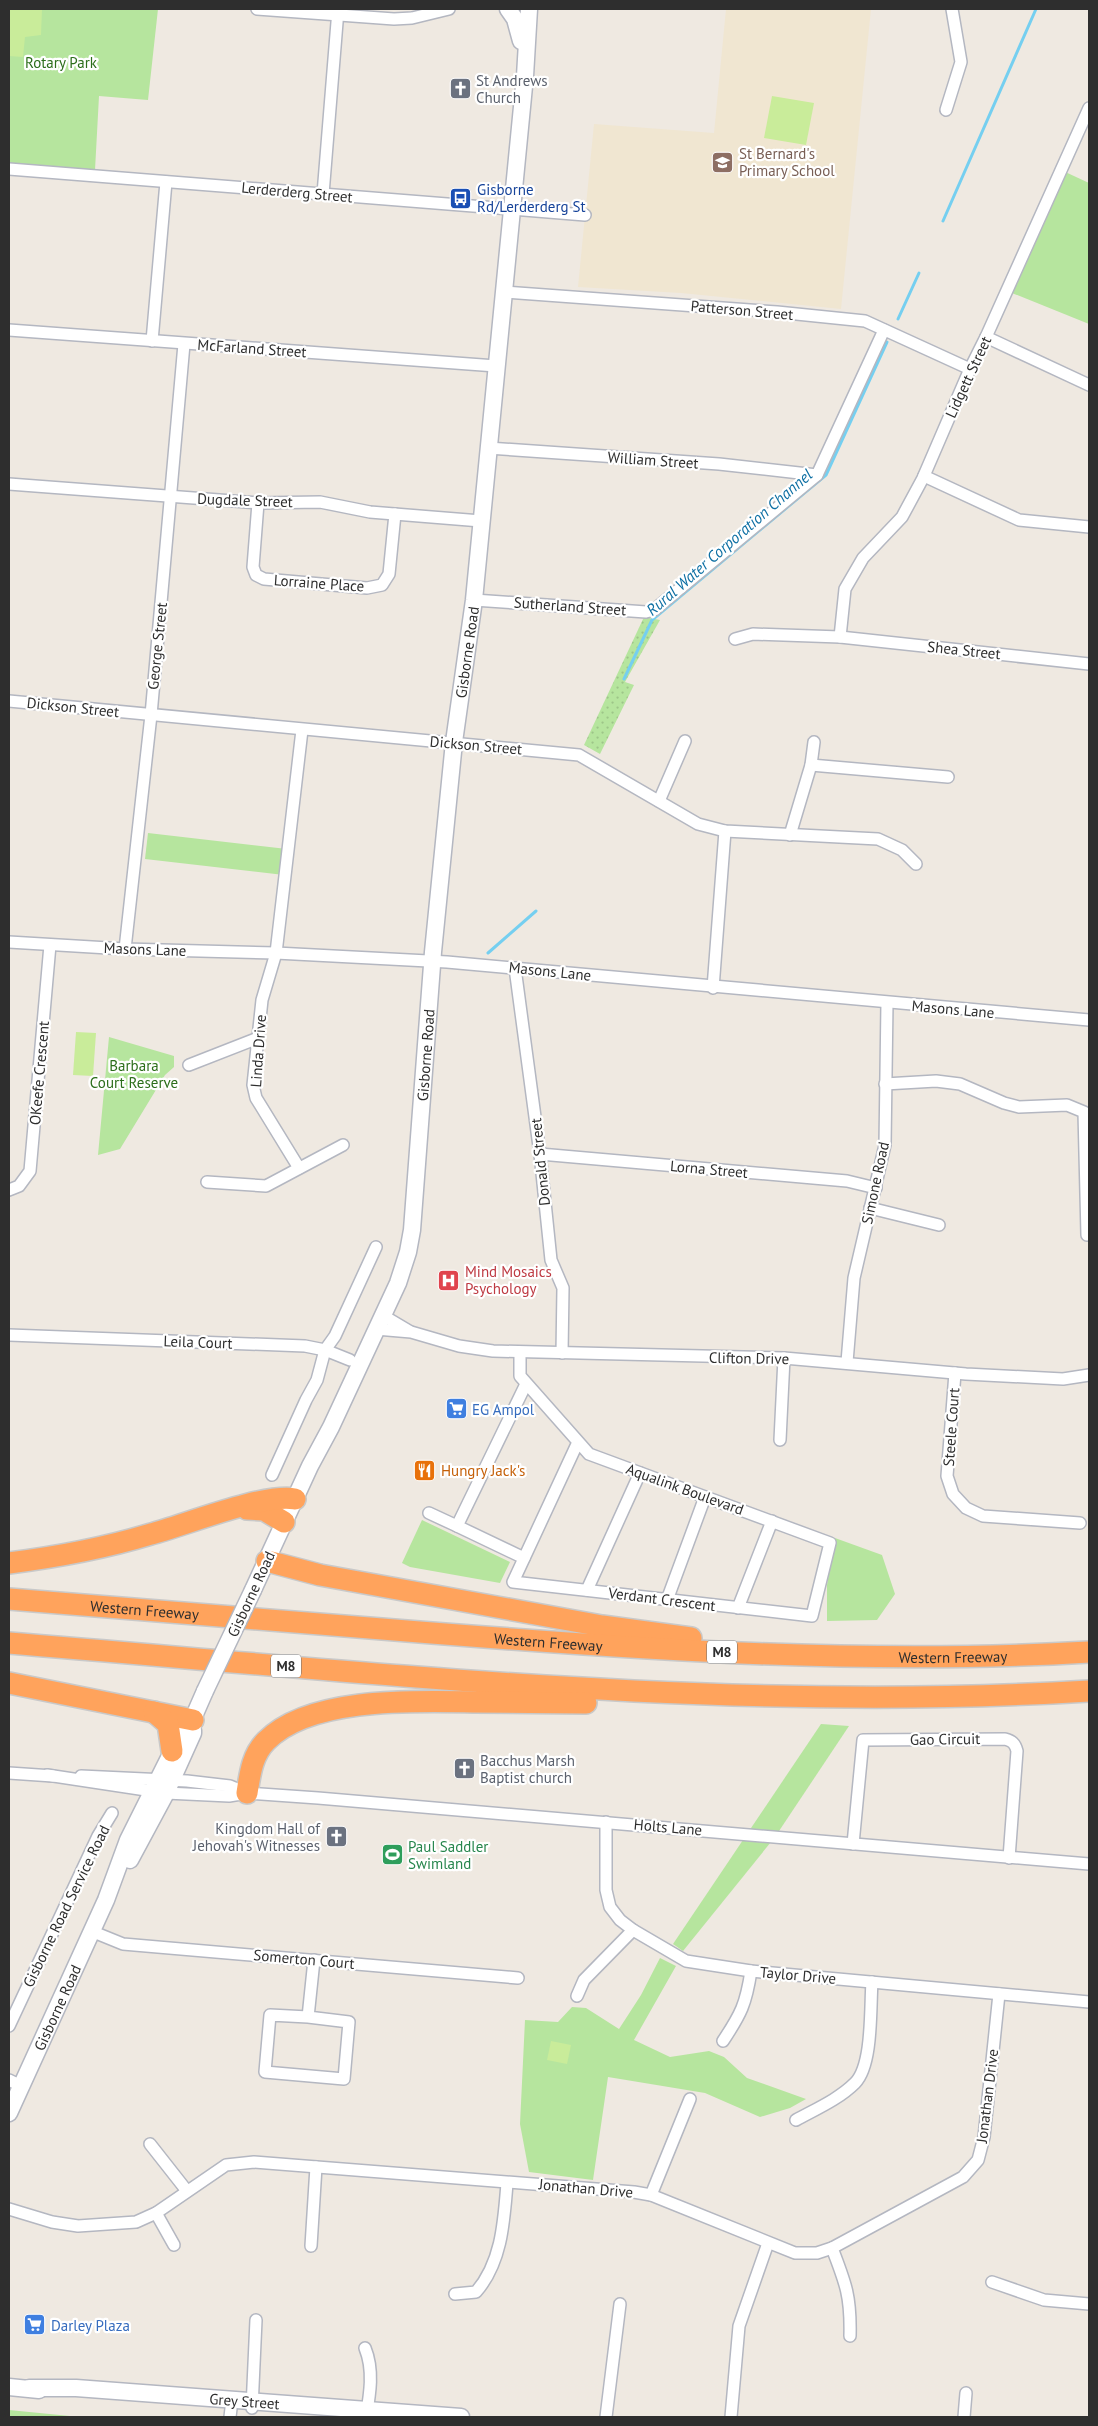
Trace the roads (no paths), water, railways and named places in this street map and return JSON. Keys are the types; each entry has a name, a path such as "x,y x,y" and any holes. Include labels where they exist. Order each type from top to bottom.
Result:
{"highway":[{"path":"9,1563 72,1553 122,1542 232,1510 281,1498 295,1499"},
{"path":"232,1510 264,1510 284,1522"},
{"path":"267,1561 320,1575 602,1626 715,1641 807,1648 885,1657"},
{"name":"Western Freeway","path":"9,1599 617,1647 754,1654 885,1657 1089,1652"},
{"name":"M8","path":"9,1643 562,1688 801,1698 1089,1691"},
{"path":"9,1683 192,1721"},
{"path":"247,1793 251,1770 256,1756 266,1741 276,1732 304,1718 348,1706 425,1702 730,1702 801,1698"},
{"path":"154,1712 168,1724 172,1751"}],"main road":[{"path":"509,9 525,9"},
{"name":"Gisborne Road","path":"509,9 519,30 525,76"},
{"name":"Gisborne Road","path":"161,1786 172,1751 184,1728 192,1721 267,1561 310,1466 323,1423 374,1320 412,1230 433,961 454,742 474,600 525,76 528,9"},
{"name":"Gisborne Road","path":"9,2114 15,2083 106,1900 115,1869 193,1733 192,1721"},
{"name":"Grey Street","path":"9,2387 59,2390 231,2408 252,2405 363,2415 461,2417"}],"street":[{"path":"257,9 338,12 394,19 412,18 449,9"},
{"path":"946,110 961,62 952,9"},
{"path":"323,194 338,12"},
{"name":"Lidgett Street","path":"840,637 845,589 863,558 902,517 924,476 970,369 986,338 1089,108"},
{"name":"Lerderderg Street","path":"9,169 585,215"},
{"path":"152,341 166,182"},
{"name":"Patterson Street","path":"504,292 777,312 865,321 970,369"},
{"name":"McFarland Street","path":"9,330 496,366"},
{"name":"Sutherland Street","path":"474,600 646,612 654,610 817,475 884,330"},
{"path":"986,338 1089,385"},
{"name":"George Street","path":"125,949 151,715 172,496 184,344"},
{"name":"William Street","path":"488,448 718,464 817,475"},
{"path":"924,476 1019,520 1089,527"},
{"name":"Dugdale Street","path":"9,484 258,503 320,502 370,512 481,522"},
{"name":"Lorraine Place","path":"258,503 254,566 256,575 264,579 367,588 382,585 389,574 395,514"},
{"name":"Shea Street","path":"734,639 753,634 840,637 1089,664"},
{"name":"Dickson Street","path":"9,701 579,755 698,824 725,831 878,839 902,850 916,864"},
{"name":"Linda Drive","path":"299,1168 256,1098 253,1085 262,1000 276,953 302,730"},
{"path":"659,801 685,741"},
{"path":"790,835 811,764 814,742"},
{"path":"811,764 948,777"},
{"path":"714,988 725,831"},
{"name":"Masons Lane","path":"9,942 125,949 276,953 433,961 714,988 1089,1020"},
{"name":"OKeefe Crescent","path":"9,1190 19,1186 30,1171 50,945"},
{"name":"Donald Street","path":"515,968 540,1154 550,1260 563,1288 562,1353"},
{"name":"Simone Road","path":"847,1362 854,1278 885,1145 886,1003"},
{"path":"189,1065 258,1038"},
{"path":"885,1084 936,1080 960,1084 1011,1105 1067,1105 1087,1110 1087,1235"},
{"path":"206,1182 266,1186 343,1145"},
{"name":"Lorna Street","path":"540,1154 847,1181 876,1188"},
{"path":"870,1208 939,1225"},
{"path":"272,1475 317,1380 325,1350 335,1336 376,1247"},
{"name":"Clifton Drive","path":"374,1320 459,1346 493,1351 784,1358 847,1362 955,1373 1064,1379 1089,1375"},
{"name":"Leila Court","path":"9,1334 70,1338 305,1346 325,1350 354,1362"},
{"name":"Aqualink Boulevard","path":"520,1352 520,1376 589,1454 830,1543 812,1616"},
{"path":"780,1440 784,1358"},
{"name":"Steele Court","path":"955,1373 947,1476 953,1494 966,1508 984,1516 1080,1523"},
{"path":"457,1526 526,1384"},
{"path":"429,1512 524,1558 578,1442"},
{"path":"587,1590 640,1473"},
{"path":"667,1600 705,1497"},
{"path":"738,1608 772,1521"},
{"name":"Verdant Crescent","path":"524,1558 513,1582 812,1616"},
{"name":"Gao Circuit","path":"853,1844 863,1740 1005,1739 1012,1741 1016,1745 1017,1751 1009,1858"},
{"name":"Holts Lane","path":"9,1773 161,1786 229,1796 247,1793 1089,1864"},
{"name":"Gisborne Road Service Road","path":"9,2026 98,1836 112,1814"},
{"name":"Taylor Drive","path":"606,1822 606,1890 610,1908 620,1920 633,1930 686,1961 752,1971 1089,2002"},
{"path":"577,1996 584,1980 633,1930"},
{"name":"Somerton Court","path":"91,1931 123,1944 518,1978"},
{"path":"308,2017 314,1960"},
{"path":"723,2041 741,2015 747,2001 752,1971"},
{"path":"796,2120 840,2094 856,2082 862,2072 866,2057 872,1982"},
{"name":"Jonathan Drive","path":"9,2209 52,2222 78,2226 136,2222 156,2213 226,2165 254,2162 507,2183 561,2184 651,2195 768,2243 795,2253 807,2254 832,2248 963,2177 978,2160 984,2137 999,1994"},
{"path":"270,2015 308,2017 350,2022 344,2079 265,2072 270,2015"},
{"path":"651,2195 690,2099"},
{"path":"150,2144 188,2191"},
{"path":"311,2246 316,2167"},
{"path":"456,2294 476,2292 484,2283 503,2237 507,2183"},
{"path":"156,2213 174,2245"},
{"path":"731,2417 739,2326 768,2243"},
{"path":"832,2248 849,2291 851,2307 850,2336"},
{"path":"992,2282 1044,2300 1089,2304"},
{"path":"606,2417 620,2304"},
{"path":"252,2405 256,2320"},
{"path":"363,2415 371,2373 370,2360 365,2348"},
{"path":"964,2417 966,2393"}],"waterway":[{"name":"Rural Water Corporation Channel","path":"943,221 1036,9"},
{"name":"Rural Water Corporation Channel","path":"898,319 919,273"},
{"name":"Rural Water Corporation Channel","path":"624,679 652,620 826,475 887,342"},
{"name":"Rural Water Corporation Channel","path":"488,953 536,911"}],"place":[{"name":"St Andrews Church","path":"460,89"},
{"name":"St Bernard's Primary School","path":"723,162"},
{"name":"Gisborne Rd/Lerderderg St","path":"461,198"},
{"name":"Mind Mosaics Psychology","path":"449,1280"},
{"name":"EG Ampol","path":"456,1409"},
{"name":"Hungry Jack's","path":"425,1470"},
{"name":"Bacchus Marsh Baptist church","path":"464,1769"},
{"name":"Kingdom Hall of Jehovah's Witnesses","path":"336,1837"},
{"name":"Paul Saddler Swimland","path":"392,1855"},
{"name":"Darley Plaza","path":"35,2325"}],"park label":[{"name":"Rotary Park","path":"61,62"},
{"name":"Barbara Court Reserve","path":"134,1074"}]}
